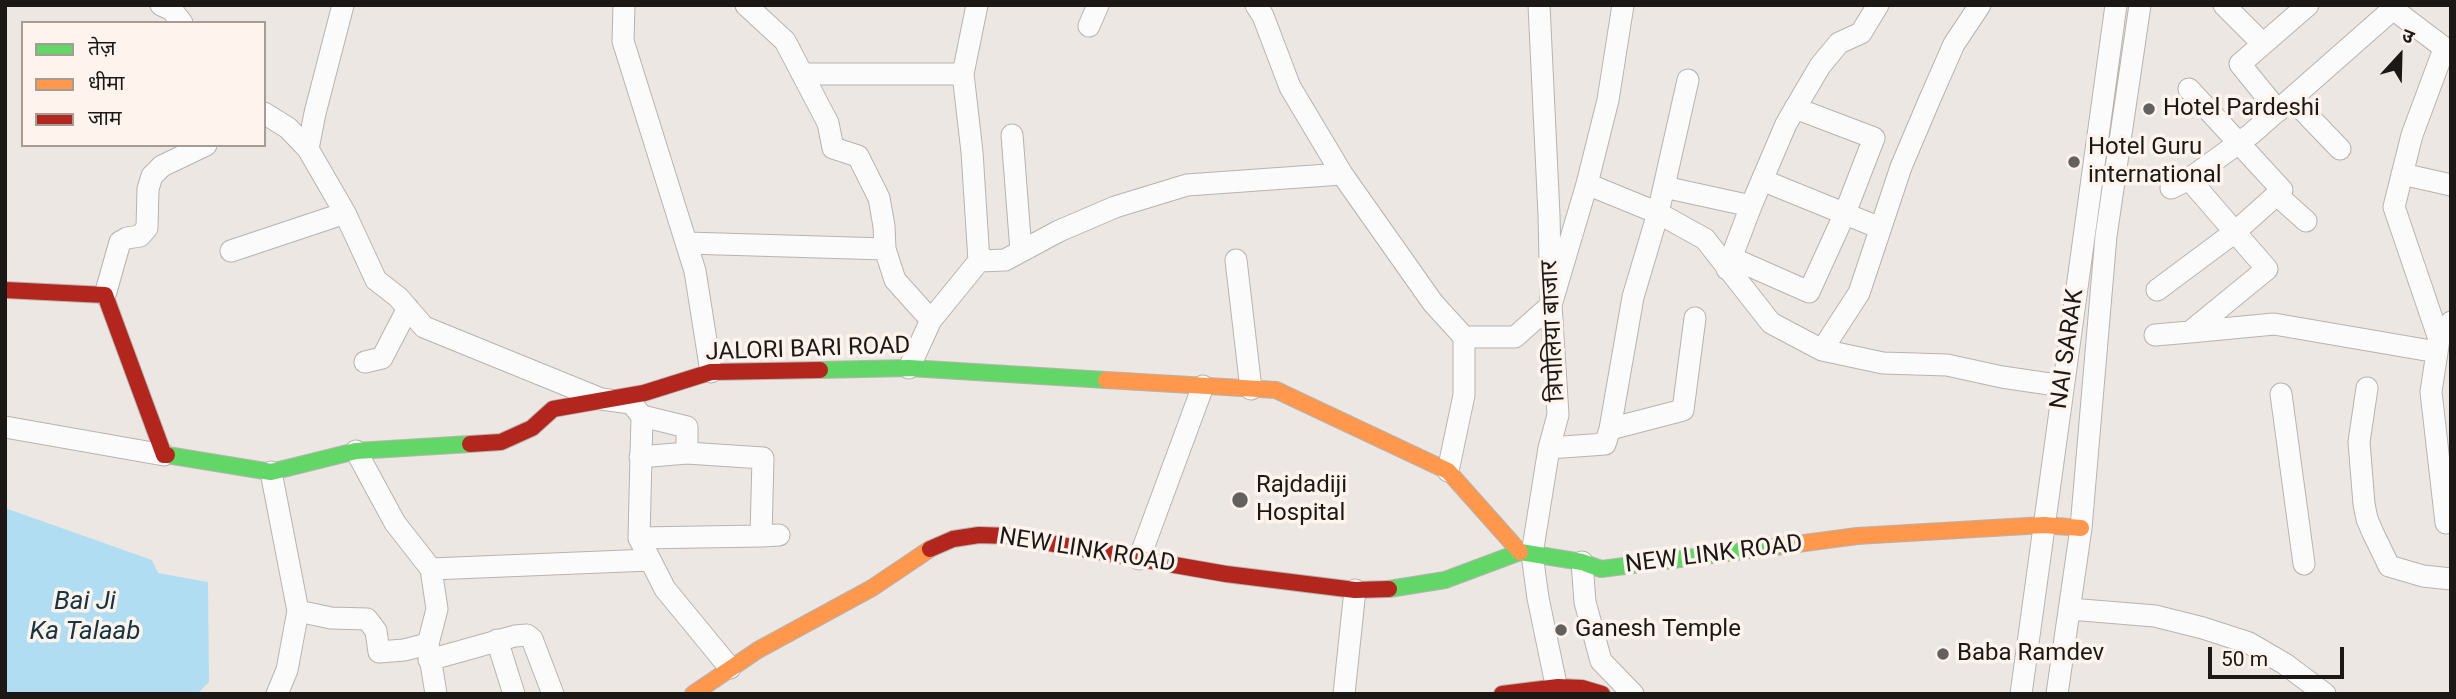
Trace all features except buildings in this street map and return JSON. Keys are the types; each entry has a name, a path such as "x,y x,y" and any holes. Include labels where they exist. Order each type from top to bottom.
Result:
{"street":[{"path":"161,5 172,10 180,21"},
{"path":"308,149 343,5"},
{"path":"624,5 623,41 695,271 711,372"},
{"path":"746,5 785,41 828,123 833,148 858,156 879,198 885,249 895,281 931,320"},
{"path":"909,368 931,320 979,261 972,152 963,75 977,5"},
{"path":"1089,26 1098,5"},
{"path":"1256,5 1263,16 1290,87 1342,174 1433,303 1464,337 1464,395 1448,471"},
{"name":"त्रिपोलिया बाजार","path":"1539,5 1558,415 1526,553 1558,690"},
{"path":"1464,337 1515,337 1551,305 1587,184 1608,100 1623,5"},
{"path":"1729,263 1762,180 1795,108 1820,66 1839,43 1861,33 1878,5"},
{"path":"1822,350 1859,293 1901,167 1954,44 1980,5"},
{"name":"NAI SARAK","path":"2021,694 2116,5"},
{"path":"2057,694 2081,528 2106,236 2140,5"},
{"path":"2224,5 2263,44"},
{"path":"2308,5 2240,64 2340,149"},
{"path":"2190,332 2267,269 2235,232 2180,183 2238,143 2285,105 2393,7 2447,51 2424,98 2394,207 2442,338 2431,392 2446,523"},
{"path":"802,74 963,75"},
{"path":"1549,448 1605,444 1610,429 1633,297 1658,213 1688,80"},
{"path":"2157,290 2235,232 2282,190 2189,89"},
{"path":"1729,263 1810,292 1845,213 1874,138 1795,108"},
{"path":"266,114 288,128 308,149 345,213 376,280 408,308 418,321 433,332 601,399 631,403 642,416 687,427 687,453"},
{"path":"1012,135 1021,251"},
{"path":"164,455 105,295 120,242 127,237 140,236 147,228 148,189 152,177 162,166 202,147"},
{"path":"979,261 1005,260 1059,231 1115,207 1187,185 1342,174"},
{"path":"2402,174 2451,186"},
{"path":"1762,180 1880,228"},
{"path":"1587,184 1658,213 1705,239 1729,263 1771,323 1822,350 1883,363 1947,365 2063,386"},
{"path":"1664,187 1751,206"},
{"path":"2278,195 2306,220"},
{"path":"231,251 345,213"},
{"path":"2084,236 2106,236"},
{"path":"687,243 885,249"},
{"path":"1236,260 1251,388"},
{"path":"5,290 105,295"},
{"path":"365,362 382,358 408,308"},
{"path":"1610,429 1683,410 1695,318"},
{"path":"2155,335 2274,324 2442,338"},
{"name":"JALORI BARI ROAD","path":"164,455 271,472 356,451 501,442 532,428 553,409 644,393 711,372 909,368 1251,388 1276,390 1448,471 1526,553"},
{"path":"1139,559 1203,386"},
{"path":"2367,388 2359,442 2364,504 2373,533 2389,566 2423,576 2451,579"},
{"path":"2281,394 2304,564"},
{"path":"642,416 639,538 665,589 730,668"},
{"path":"5,427 164,455"},
{"path":"356,451 395,523 431,569 437,609 429,652 436,694"},
{"path":"639,538 770,535 764,458 687,453 640,457"},
{"path":"271,472 298,611 287,670 276,694"},
{"name":"NEW LINK ROAD","path":"692,694 758,650 872,588 920,554 953,539 979,535 1009,536 1226,574 1355,590 1403,588 1445,580 1526,553 1582,562 1601,569 1857,536 2044,525 2081,528"},
{"path":"431,569 650,560"},
{"path":"1582,562 1585,602 1601,661 1633,694"},
{"path":"1344,694 1355,590"},
{"path":"2070,609 2155,616 2249,643 2285,664 2325,694"},
{"path":"298,611 331,618 367,619 376,631 379,652 429,652 522,634 532,639 552,694"},
{"path":"497,640 514,694"},
{"path":"1502,694 1582,688 1602,694"}],"water":[{"name":"Bai Ji Ka Talaab","path":"5,508 152,560 158,573 208,582 209,682 197,694 5,694"}],"traffic: fast":[{"path":"820,370 909,368 1106,380"},
{"path":"167,455 271,472 356,451 470,444"},
{"path":"1389,589 1445,580 1520,552 1582,562 1601,569 1782,546"}],"traffic: slow":[{"path":"1106,380 1276,390 1448,471 1520,552"},
{"path":"1782,546 1857,536 2044,525 2081,528"},
{"path":"693,694 758,650 872,588 930,549"}],"traffic: jam":[{"path":"5,290 105,295 164,455 167,455"},
{"path":"470,444 501,442 532,428 553,409 644,393 711,372 820,370"},
{"path":"930,549 953,539 979,535 1009,536 1226,574 1355,590 1389,589"},
{"path":"1502,694 1558,687 1582,688 1602,694"}],"place":[{"name":"Hotel Pardeshi","path":"2149,109"},
{"name":"Hotel Guru international","path":"2074,162"},
{"name":"Rajdadiji Hospital","path":"1240,500"},
{"name":"Ganesh Temple","path":"1561,630"},
{"name":"Baba Ramdev","path":"1943,654"}]}
